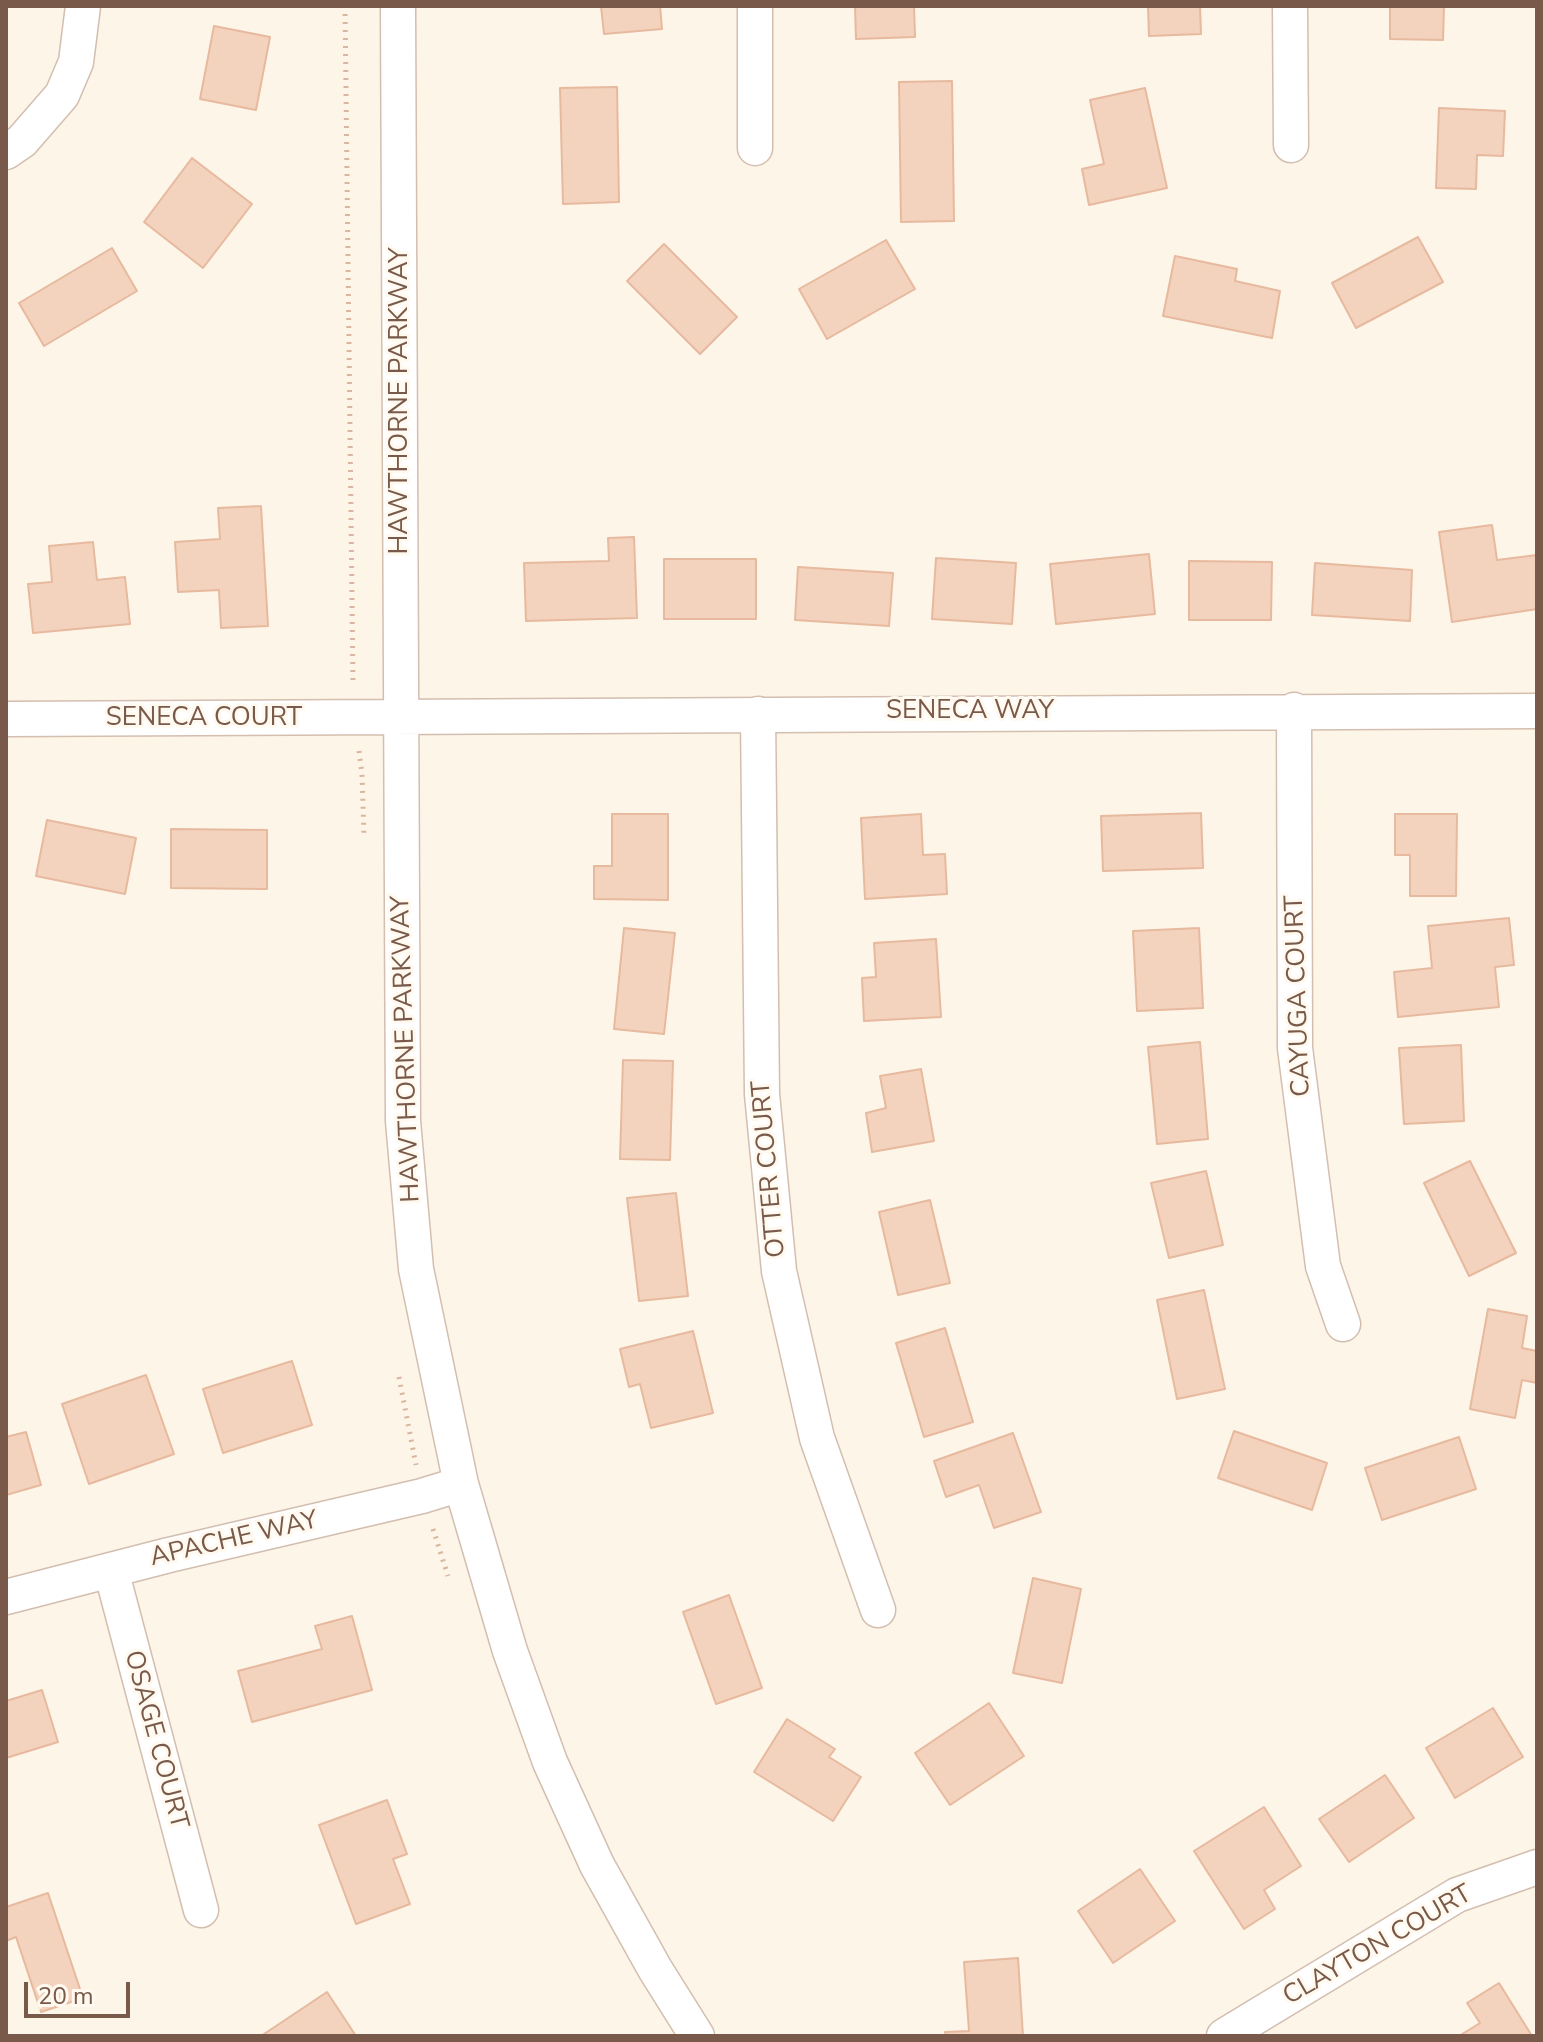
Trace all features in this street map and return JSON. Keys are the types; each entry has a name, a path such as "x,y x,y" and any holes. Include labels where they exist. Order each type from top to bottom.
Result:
{"street":[{"path":"6,152 22,141 62,95 76,62 83,6"},
{"name":"HAWTHORNE PARKWAY","path":"398,6 403,1121 416,1269 461,1484 510,1651 550,1762 597,1865 655,1969 697,2036"},
{"path":"755,6 755,148"},
{"path":"1290,6 1291,145"},
{"name":"CAYUGA COURT","path":"1294,710 1295,1048 1323,1266 1343,1324"},
{"name":"SENECA WAY","path":"402,716 1537,711"},
{"name":"OTTER COURT","path":"758,714 762,1094 779,1271 817,1438 878,1610"},
{"name":"SENECA COURT","path":"6,719 354,719 402,716"},
{"name":"APACHE WAY","path":"6,1597 461,1484"},
{"name":"OSAGE COURT","path":"111,1570 201,1910"},
{"name":"CLAYTON COURT","path":"1224,2036 1457,1895 1537,1867"}],"building":[{"path":"601,6 660,6 662,29 604,34"},
{"path":"855,6 914,6 915,37 856,39"},
{"path":"1148,6 1200,6 1201,34 1149,36"},
{"path":"1390,6 1444,6 1443,40 1390,39"},
{"path":"214,26 270,37 256,110 200,99"},
{"path":"952,81 954,221 901,222 899,82"},
{"path":"617,87 619,202 563,204 560,88"},
{"path":"1145,88 1167,188 1089,205 1082,169 1104,164 1090,100"},
{"path":"1439,108 1505,111 1503,156 1477,155 1476,189 1436,188"},
{"path":"192,158 252,204 203,268 144,222"},
{"path":"1418,237 1443,282 1356,328 1332,283"},
{"path":"886,240 915,289 827,339 799,289"},
{"path":"664,244 737,317 700,354 627,281"},
{"path":"112,248 137,291 44,346 19,303"},
{"path":"1175,256 1237,269 1235,281 1280,291 1272,338 1163,316"},
{"path":"261,506 268,626 221,628 219,590 178,592 175,542 220,539 218,508"},
{"path":"1492,525 1497,560 1537,555 1537,609 1452,622 1439,532"},
{"path":"634,537 637,618 526,621 524,563 609,561 608,538"},
{"path":"93,542 97,580 125,577 130,624 33,633 28,584 52,582 49,546"},
{"path":"1149,554 1155,614 1056,624 1050,564"},
{"path":"936,558 1016,563 1012,624 932,619"},
{"path":"664,559 756,559 756,619 664,619"},
{"path":"1189,561 1272,562 1271,620 1189,620"},
{"path":"1315,563 1412,570 1410,621 1312,615"},
{"path":"798,567 893,573 889,626 795,620"},
{"path":"1201,813 1203,868 1103,871 1101,816"},
{"path":"612,814 668,814 668,900 594,899 594,866 612,866"},
{"path":"921,814 923,855 945,854 947,894 865,899 861,818"},
{"path":"1395,814 1457,814 1456,896 1410,896 1410,855 1395,855"},
{"path":"47,820 136,838 125,894 36,876"},
{"path":"171,829 267,830 267,889 171,888"},
{"path":"1509,918 1514,965 1495,967 1499,1007 1398,1017 1394,972 1432,968 1428,926"},
{"path":"624,928 675,933 664,1034 614,1029"},
{"path":"1199,928 1203,1008 1137,1011 1133,931"},
{"path":"936,939 941,1017 864,1021 862,978 876,977 874,943"},
{"path":"1200,1042 1208,1139 1157,1144 1148,1047"},
{"path":"1461,1045 1464,1121 1404,1124 1399,1048"},
{"path":"623,1060 673,1061 670,1160 620,1159"},
{"path":"921,1069 934,1141 872,1152 866,1113 886,1108 880,1076"},
{"path":"1470,1161 1516,1253 1469,1276 1424,1183"},
{"path":"1206,1171 1223,1245 1169,1258 1151,1183"},
{"path":"676,1193 688,1296 639,1301 627,1198"},
{"path":"930,1200 950,1283 898,1295 879,1212"},
{"path":"1204,1290 1225,1389 1177,1399 1157,1300"},
{"path":"1488,1309 1527,1316 1522,1348 1537,1351 1537,1383 1522,1380 1515,1418 1470,1409"},
{"path":"945,1328 973,1422 924,1437 896,1343"},
{"path":"693,1331 713,1413 651,1428 640,1384 629,1387 620,1349"},
{"path":"292,1361 312,1425 223,1453 203,1389"},
{"path":"146,1375 174,1454 89,1484 62,1404"},
{"path":"1234,1431 1327,1463 1312,1510 1218,1478"},
{"path":"26,1432 41,1485 6,1495 6,1437"},
{"path":"1013,1433 1041,1512 994,1528 979,1485 946,1497 934,1461"},
{"path":"1459,1437 1476,1489 1382,1520 1365,1468"},
{"path":"1033,1578 1081,1589 1062,1683 1013,1673"},
{"path":"729,1595 762,1688 716,1704 683,1612"},
{"path":"352,1616 372,1690 252,1722 238,1671 322,1649 315,1626"},
{"path":"42,1690 58,1742 6,1758 6,1701"},
{"path":"989,1703 1024,1756 950,1805 915,1753"},
{"path":"1493,1708 1523,1757 1455,1798 1426,1748"},
{"path":"787,1719 835,1749 829,1757 861,1777 833,1821 754,1772"},
{"path":"1385,1775 1414,1818 1349,1862 1319,1819"},
{"path":"387,1800 407,1854 393,1859 410,1904 356,1924 319,1825"},
{"path":"1264,1807 1301,1866 1264,1890 1275,1909 1244,1929 1194,1851"},
{"path":"1140,1869 1175,1921 1113,1963 1078,1911"},
{"path":"48,1893 83,1998 41,2012 16,1937 6,1941 6,1907"},
{"path":"1018,1958 1023,2036 946,2036 945,2032 969,2031 964,1962"},
{"path":"1499,1983 1532,2036 1459,2036 1480,2023 1467,2003"},
{"path":"327,1992 356,2036 261,2036"}]}
